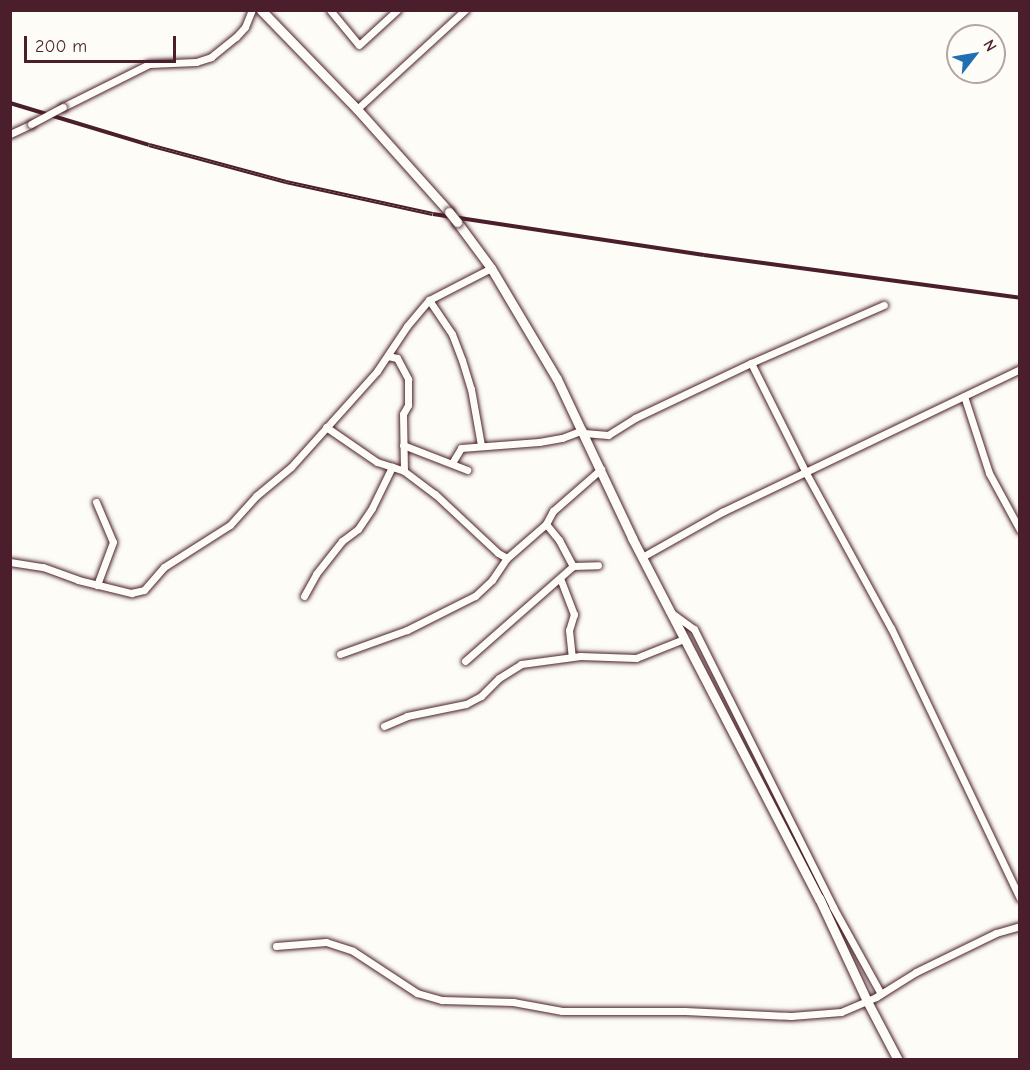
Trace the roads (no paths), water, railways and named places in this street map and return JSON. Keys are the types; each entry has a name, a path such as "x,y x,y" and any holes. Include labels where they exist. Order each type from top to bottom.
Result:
{"main road":[{"path":"261,10 357,109 449,212 491,268 556,379 583,431 642,557 819,898 867,1001 898,1059"}],"street":[{"path":"10,134 149,64 196,62 210,57 245,27 252,10"},
{"path":"330,10 359,45 397,10"},
{"path":"357,109 465,10"},
{"path":"10,562 43,567 97,585 131,593 144,590 164,567 230,525 255,496 291,466 388,356 407,326 429,300 491,268"},
{"path":"429,300 452,334 462,360 471,389 481,445"},
{"path":"452,463 461,448 539,442 583,431 608,435 635,418 751,363 884,305"},
{"path":"388,356 397,358 408,379 408,405 403,414 404,471"},
{"path":"751,363 806,473 891,628 1020,898"},
{"path":"642,557 722,512 1020,369"},
{"path":"964,396 989,472 1020,530"},
{"path":"326,427 377,462 404,471 435,494 498,553 507,558"},
{"path":"403,445 467,470"},
{"path":"304,596 316,574 342,541 358,529 368,515 392,467"},
{"path":"340,654 407,630 475,596 492,580 507,558 546,524 553,511 601,469"},
{"path":"96,502 113,542 97,585"},
{"path":"546,524 559,540 573,566"},
{"path":"465,661 573,566 598,565"},
{"path":"560,578 574,614 569,630 572,657"},
{"path":"669,610 694,629 833,906 881,994"},
{"path":"384,726 407,716 466,704 481,696 499,678 521,664 572,657 636,658 684,639"},
{"path":"276,946 326,942 353,951 423,996 452,1001 513,1002 562,1011 685,1011 791,1016 841,1012 881,994 924,968 996,933 1020,926"}],"railway":[{"path":"10,103 149,145 286,182 433,214 704,255 1020,298"}]}
